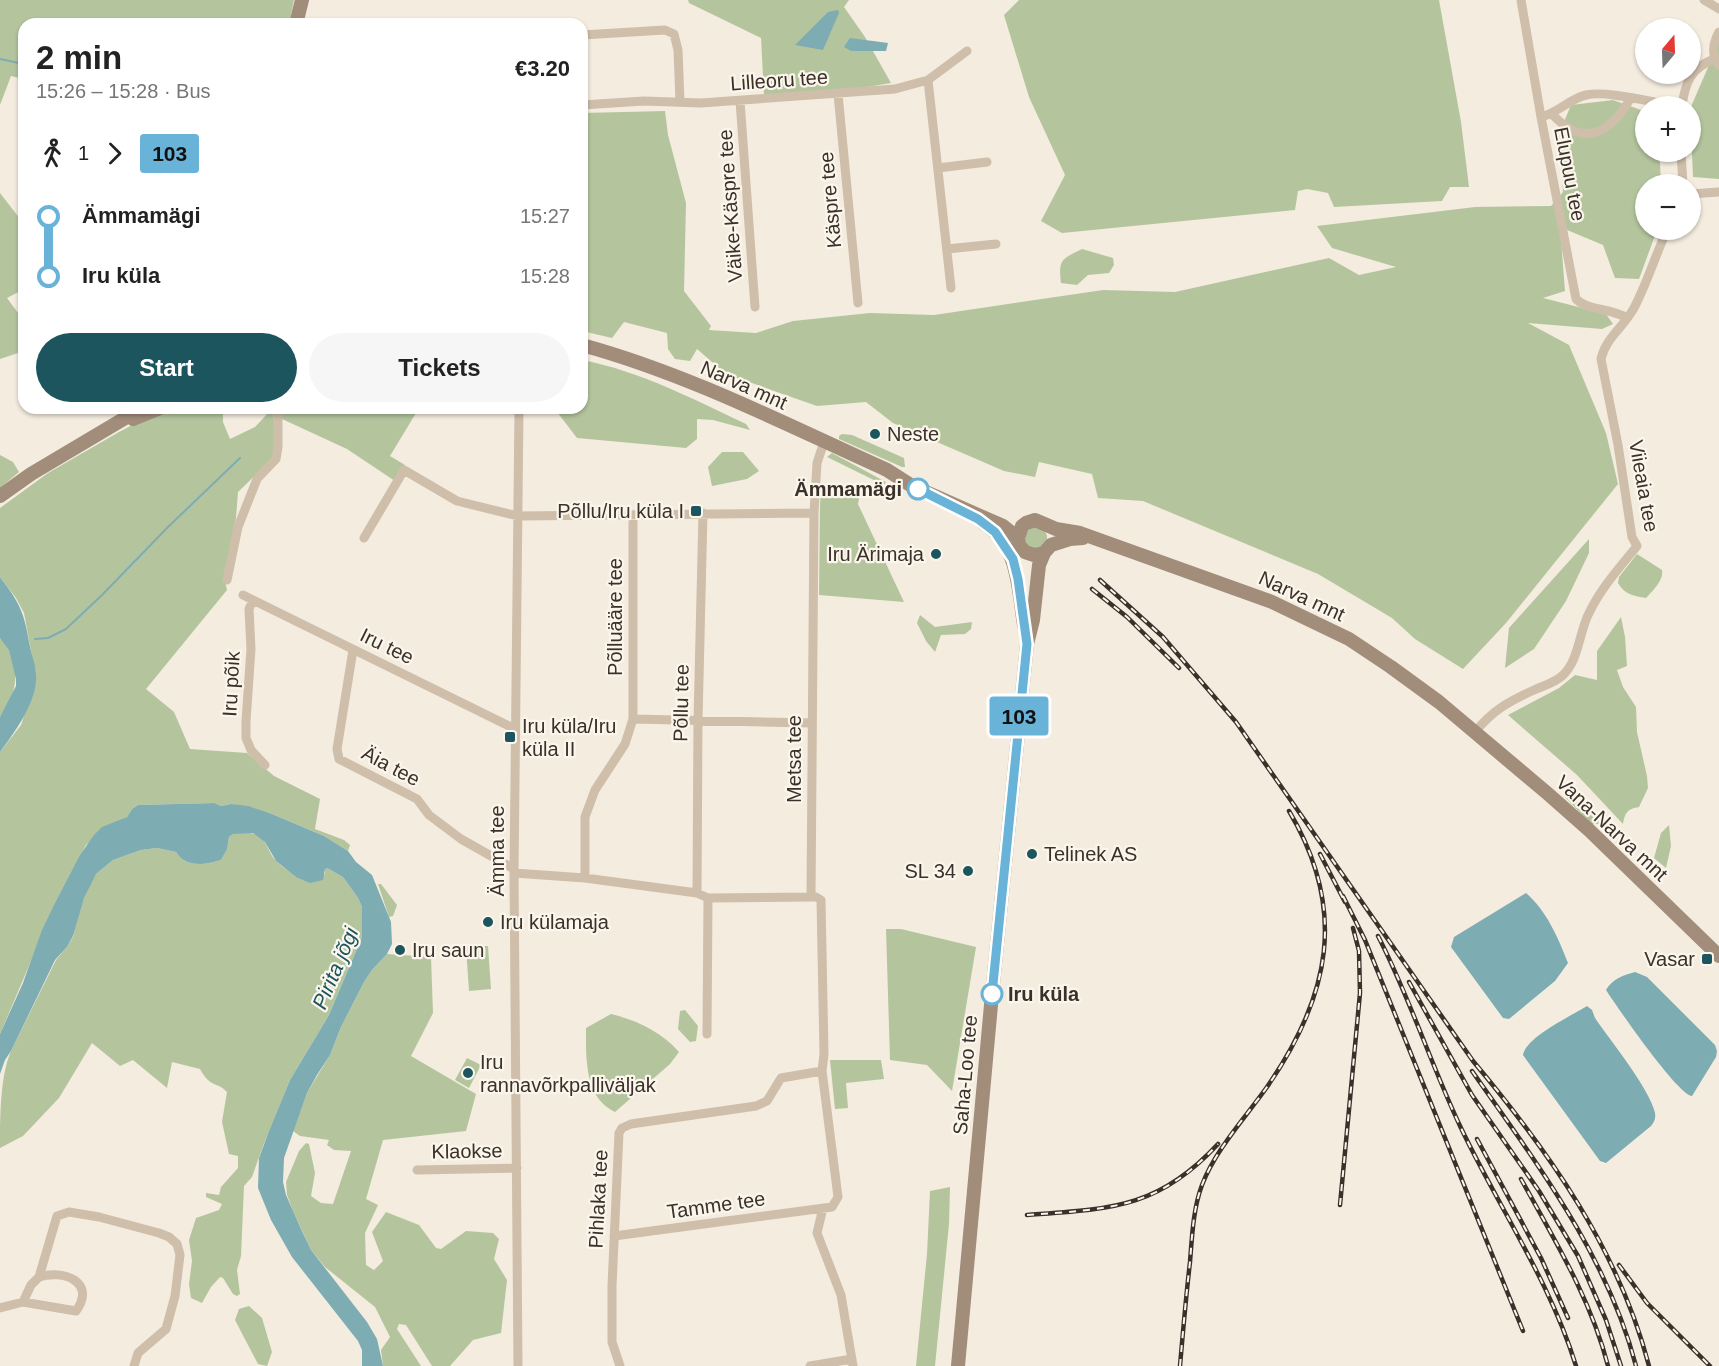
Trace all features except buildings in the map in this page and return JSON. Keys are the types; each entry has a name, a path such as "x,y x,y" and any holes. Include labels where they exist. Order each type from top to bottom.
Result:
{"main road":[{"path":"298,18 302,0"},
{"name":"Narva mnt","path":"588,346 614,353 681,377 887,470 916,478 961,500 1007,518 1026,523 1040,521 1048,526 1080,533 1223,583 1308,618 1349,639 1391,667 1475,732"},
{"path":"0,496 31,474 132,414"},
{"path":"85,442 145,414"},
{"name":"Narva mnt","path":"887,470 912,486 1003,525 1018,538 1019,545 1025,552 1034,555 1070,539 1091,538"},
{"path":"942,500 990,527 1006,546 1016,568 1024,625"},
{"path":"1018,538 1020,530 1026,523"},
{"path":"1047,549 1052,536 1048,526"},
{"name":"Saha-Loo tee","path":"958,1366 1027,644 1033,620 1039,565 1047,549"},
{"name":"Saha-Loo tee","path":"1025,552 1029,570 1024,625 1027,644"},
{"name":"Vana-Narva mnt","path":"1475,732 1588,830 1719,956"}],"street":[{"name":"Elupuu tee","path":"1521,0 1576,298 1581,303 1620,313 1627,318"},
{"path":"1704,0 1719,9"},
{"path":"588,35 665,30 674,34 678,50 680,102"},
{"path":"1683,96 1691,75 1703,63 1716,62 1714,49 1719,32"},
{"name":"Lilleoru tee","path":"588,105 644,101 701,104 895,89 928,80 967,51"},
{"path":"928,80 951,288"},
{"name":"Käspre tee","path":"838,94 858,303"},
{"path":"1541,117 1552,114 1567,103 1587,95 1610,94 1635,100"},
{"path":"1552,114 1567,127 1582,133 1590,133 1613,124 1630,99"},
{"name":"Väike-Käspre tee","path":"741,101 755,307"},
{"path":"938,168 987,162"},
{"path":"1701,193 1719,192"},
{"name":"Viieaia tee","path":"1475,732 1492,713 1504,704 1554,682 1562,676 1574,658 1589,612 1637,546 1632,537 1618,444 1601,359 1603,349 1609,339 1636,306 1663,240"},
{"path":"947,249 996,244"},
{"path":"227,580 238,527 257,479 276,459 278,414"},
{"name":"Ämma tee","path":"518,1366 514,871 519,414"},
{"name":"Metsa tee","path":"824,442 817,463 814,513 811,897 821,900 824,1054 822,1071 838,1197 832,1207 823,1208 817,1233 841,1295 853,1363"},
{"path":"364,538 404,470 457,501 518,516 814,513"},
{"name":"Põllu tee","path":"697,893 703,513"},
{"name":"Põlluääre tee","path":"585,878 585,817 595,790 625,744 633,718 633,516"},
{"name":"Iru tee","path":"243,595 515,729"},
{"name":"Iru põik","path":"253,600 249,609 251,649 246,738 251,750 265,765"},
{"name":"Äia tee","path":"354,650 337,749 339,759 417,799 429,815 461,839 514,871 697,893 708,898 811,897"},
{"path":"633,718 812,723"},
{"path":"707,1035 708,898"},
{"name":"Pihlaka tee","path":"620,1366 612,1342 614,1236 619,1133 622,1128 631,1124 756,1106 767,1101 781,1078 822,1071"},
{"name":"Klaokse","path":"417,1170 517,1168"},
{"name":"Tamme tee","path":"614,1236 823,1208"},
{"path":"23,1302 31,1285 39,1277 57,1216 69,1212 99,1217 169,1237 177,1244 180,1255 175,1296 166,1329 138,1353 134,1366"},
{"path":"0,1308 23,1302 76,1311 84,1293 75,1280 56,1274 39,1277"},
{"path":"810,1366 853,1363"}],"green space":[{"path":"0,0 294,0 290,18 18,18 18,78 11,76 0,105"},
{"path":"688,0 849,0 844,7 865,37 891,83 836,92 764,95 761,38 689,3"},
{"path":"1019,0 1439,0 1461,122 1469,187 1450,187 1442,201 1334,207 1328,193 1307,189 1298,191 1295,210 1062,233 1041,221 1065,175 1029,97 1004,15"},
{"path":"1719,42 1719,179 1701,178 1701,174 1693,174 1692,162 1701,162 1701,96 1696,96"},
{"path":"1613,100 1635,108 1635,162 1660,163 1661,174 1635,174 1635,240 1653,240 1639,279 1615,278 1603,245 1560,227 1565,291 1543,298 1606,314 1613,324 1602,329 1528,323 1569,345 1606,433 1618,484 1506,623 1463,669 1415,639 1392,618 1318,574 1143,501 1098,498 1092,474 1039,462 1035,477 1004,471 893,423 866,402 817,406 726,374 697,349 690,361 675,359 668,349 667,333 624,322 612,338 588,332 588,113 665,111 668,135 686,203 684,291 711,326 709,330 756,333 793,321 870,313 934,315 1103,290 1175,292 1329,258 1359,275 1396,267 1332,248 1317,226 1475,207 1551,206 1563,192 1559,134 1571,105"},
{"path":"0,193 18,216 18,292 7,298 18,313 18,353 0,359"},
{"path":"1082,249 1113,258 1114,265 1109,273 1088,275 1077,285 1061,283 1061,264 1070,255"},
{"path":"588,361 645,378 746,424 750,430 713,420 697,419 697,439 686,448 577,438 559,414 588,414"},
{"path":"164,414 223,414 223,422 230,439 255,427 267,414 273,414 276,447 273,458 238,492 236,518 224,577 227,590 146,689 174,712 190,749 247,753 274,776 320,799 315,829 344,840 350,845 348,851 324,836 272,814 231,804 221,806 213,803 138,805 127,817 86,845 60,893 0,1034 0,752 21,725 36,680 36,671 24,613 0,577 0,508 48,473 140,421"},
{"path":"282,414 415,414 390,456 405,465 395,481 347,449 282,419"},
{"path":"842,434 852,435 904,458 905,467 839,439"},
{"path":"722,452 743,452 759,471 747,479 712,486 708,467"},
{"path":"832,453 886,482 884,485 827,457"},
{"path":"0,455 13,462 19,472 0,488"},
{"path":"826,484 836,484 858,493 858,504 904,602 819,595 820,505 821,490"},
{"path":"1035,526 1043,530 1047,538 1043,546 1035,550 1027,546 1023,538 1027,530"},
{"path":"1589,539 1589,553 1566,601 1534,649 1505,668 1509,628"},
{"path":"1637,554 1662,570 1660,581 1646,598 1634,596 1618,583 1619,577"},
{"path":"920,615 935,627 972,622 971,629 965,634 941,635 935,652 926,641 917,623"},
{"path":"1621,617 1627,666 1617,670 1623,687 1636,707 1637,732 1648,788 1639,807 1627,812 1623,824 1577,775 1508,715 1559,688 1575,675 1597,680 1597,651"},
{"path":"0,638 12,656 15,678 11,699 0,717"},
{"path":"1567,793 1601,824 1591,824 1564,796"},
{"path":"1669,825 1671,846 1666,868 1654,858 1661,833"},
{"path":"244,832 252,833 262,839 277,862 296,877 325,874 325,868 327,868 343,877 362,907 362,937 329,1015 290,1080 252,1177 244,1186 241,1256 237,1270 240,1294 237,1296 233,1294 220,1277 202,1303 191,1298 189,1284 192,1261 189,1240 196,1218 219,1210 222,1204 206,1197 206,1193 219,1195 221,1187 238,1168 238,1156 229,1154 222,1122 227,1092 207,1079 200,1069 172,1062 167,1088 133,1060 120,1066 92,1043 59,1098 23,1136 0,1148 1,1098 7,1061 11,1051 56,960 73,937 79,911 96,874 113,860 141,850 157,848 176,852 190,863 215,862 221,860 229,837"},
{"path":"378,884 381,884 397,905 393,916 389,917"},
{"path":"886,929 901,929 976,947 952,1091 927,1065 890,1060"},
{"path":"488,946 491,989 469,991 466,947"},
{"path":"387,954 431,957 433,1013 411,1056 476,1094 466,1131 383,1140 366,1199 378,1205 365,1233 366,1265 374,1270 383,1261 372,1232 386,1212 419,1225 436,1248 441,1249 466,1231 493,1233 499,1239 494,1259 507,1280 501,1333 473,1340 450,1366 432,1366 406,1325 399,1324 397,1329 421,1366 383,1366 381,1350 390,1337 375,1307 325,1267 311,1250 287,1195 286,1182 299,1151 306,1143 309,1144 315,1173 311,1196 321,1203 333,1204 351,1151 334,1150 327,1145 329,1140 300,1136 293,1131 307,1093 330,1055 341,1027 364,982"},
{"path":"685,1010 698,1026 696,1041 690,1042 678,1029 680,1011"},
{"path":"611,1014 648,1028 665,1038 679,1052 670,1064 615,1112 605,1106 592,1087 586,1051 586,1028"},
{"name":"Iru rannavõrkpalliväljak","path":"467,1058 481,1065 469,1088 455,1080"},
{"path":"830,1060 881,1060 884,1079 846,1083 848,1108 835,1109"},
{"path":"950,1187 949,1224 935,1366 916,1366 927,1254 930,1191"},
{"path":"249,1306 262,1318 272,1352 267,1366 258,1364 235,1320 239,1309"}],"water":[{"path":"838,10 839,13 823,50 795,45 828,12"},
{"path":"850,38 888,43 886,51 851,51 844,47"},
{"path":"0,577 17,602 26,625 35,664 36,684 19,726 0,752 0,717 16,686 16,679 9,650 0,638"},
{"path":"214,803 221,806 231,804 248,806 272,814 324,836 348,851 356,862 372,875 391,922 392,944 387,954 364,982 341,1027 330,1055 307,1093 284,1158 283,1182 286,1195 311,1250 367,1322 377,1339 383,1366 362,1366 362,1350 358,1341 292,1257 271,1220 258,1188 259,1158 290,1080 329,1015 362,937 362,907 343,877 327,868 323,880 310,883 296,877 276,861 265,842 253,833 233,834 229,837 227,849 221,860 209,863 190,863 176,852 157,848 141,850 113,860 96,874 84,898 73,936 55,960 0,1074 0,1034 23,983 42,930 80,855 94,835 102,827 127,817 138,805"},
{"path":"1526,893 1546,916 1568,963 1555,981 1509,1019 1503,1018 1451,947 1454,937"},
{"path":"1635,972 1647,977 1715,1045 1716,1057 1692,1096 1684,1092 1661,1066 1606,990 1615,980"},
{"path":"1587,1006 1638,1078 1655,1113 1651,1126 1606,1163 1600,1161 1523,1055 1526,1048 1540,1034"}],"waterway":[{"path":"0,59 18,63"},
{"path":"35,639 48,638 66,629 240,458"}],"railway":[{"path":"1100,580 1163,637 1236,722 1473,1061 1554,1167 1578,1204 1620,1282 1649,1366"},
{"path":"1092,589 1127,617 1179,668"},
{"path":"1180,1366 1193,1223 1202,1185 1223,1146 1267,1087 1288,1053 1305,1019 1317,986 1324,952 1325,918 1319,883 1308,848 1289,811"},
{"path":"1320,854 1345,902"},
{"path":"1343,896 1365,940 1523,1331"},
{"path":"1340,1205 1360,993 1359,951 1353,928"},
{"path":"1378,936 1461,1128 1538,1274 1576,1366"},
{"path":"1409,982 1472,1095 1539,1191 1578,1256 1606,1320 1621,1366"},
{"path":"1472,1071 1545,1176 1589,1248 1623,1325 1636,1366"},
{"path":"1477,1139 1541,1258 1568,1318"},
{"path":"1027,1215 1083,1211 1131,1202 1175,1182 1218,1144"},
{"path":"1521,1179 1582,1293 1608,1366"},
{"path":"1619,1265 1647,1303 1710,1366"}],"bus line":[{"name":"103","path":"918,489 990,527 1006,546 1013,559 1018,579 1027,644 992,994"}],"place":[{"name":"Neste","path":"875,434"},
{"name":"Ämmamägi","path":"918,489"},
{"name":"Põllu/Iru küla I","path":"696,511"},
{"name":"Iru Ärimaja","path":"936,554"},
{"name":"Iru küla/Iru küla II","path":"510,737"},
{"name":"Telinek AS","path":"1032,854"},
{"name":"SL 34","path":"968,871"},
{"name":"Iru külamaja","path":"488,922"},
{"name":"Iru saun","path":"400,950"},
{"name":"Vasar","path":"1707,959"},
{"name":"Iru küla","path":"992,994"},
{"name":"Iru rannavõrkpalliväljak","path":"468,1073"}],"water label":[{"name":"Pirita jõgi","path":"335,968"}]}
